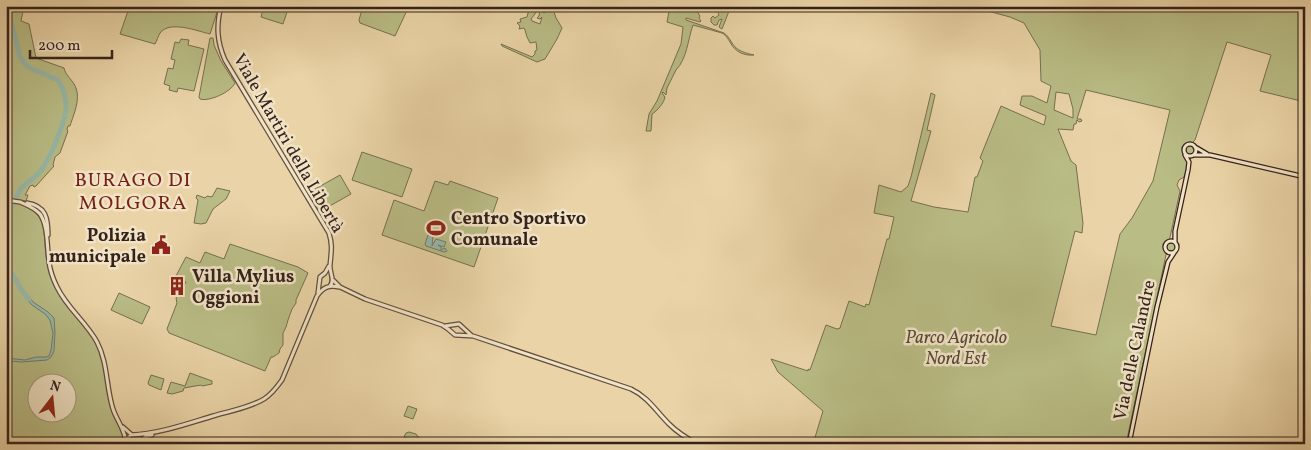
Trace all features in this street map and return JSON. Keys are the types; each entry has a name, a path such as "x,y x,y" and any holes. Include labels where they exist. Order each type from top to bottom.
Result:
{"street":[{"name":"Viale Martiri della Libertà","path":"221,6 217,34 224,60 329,233 332,245 330,264 332,278"},
{"path":"1210,155 1193,155 1189,157 1185,155 1183,149 1186,145 1192,144 1202,152 1210,155 1305,177"},
{"path":"1193,155 1196,152 1195,147"},
{"name":"Via delle Calandre","path":"1168,262 1167,252 1164,247 1174,231 1188,174 1188,161 1185,155"},
{"name":"Via delle Calandre","path":"1188,165 1193,155"},
{"path":"6,200 34,204 40,208 48,221 47,245"},
{"path":"19,202 44,213"},
{"path":"36,210 43,219"},
{"path":"44,213 43,219 49,264 59,292 86,325 98,345 106,369 115,415 125,430 139,438 141,443"},
{"name":"Via delle Calandre","path":"1129,444 1154,317 1168,262 1178,248 1175,242 1174,231"},
{"path":"1168,241 1175,242"},
{"path":"1167,252 1170,254 1174,253"},
{"name":"Viale Martiri della Libertà","path":"324,274 330,264"},
{"path":"317,296 320,277 328,274 340,287 369,301 442,325 455,335 473,336 631,389 649,400 674,429 698,444"},
{"path":"141,443 145,437 249,406 269,396 286,373 317,296 321,290 332,283 332,278"},
{"path":"319,283 322,286 340,287"},
{"path":"442,325 459,325 473,336"},
{"path":"452,332 454,325"},
{"path":"460,335 463,328"},
{"path":"121,425 126,442"},
{"path":"126,442 128,437 134,435 167,429"}],"green space":[{"path":"6,6 24,6 21,21 29,24 36,58 64,68 76,89 77,100 73,116 60,153 55,157 54,166 36,186 30,186 25,195 28,195 26,201 20,200 19,204 28,208 39,218 44,231 46,256 50,273 56,289 65,304 93,337 101,353 110,404 123,435 124,444 6,444"},
{"path":"124,6 219,6 210,34 170,27 160,33 155,44 120,34 128,11 123,10"},
{"path":"264,6 289,6 283,24 261,17"},
{"path":"363,6 409,6 395,36 360,23 359,20"},
{"path":"545,6 552,6 562,28 545,59 537,62 502,46 501,44 532,57 537,50 536,42 530,43 524,28 519,29 520,26 517,23 521,22 520,19 527,17 529,9 534,11 537,9 531,19 540,24 542,17 540,19 537,18 540,10 544,13 546,12"},
{"path":"670,6 680,6 679,12 681,12 683,8 703,6 698,13 700,22 686,18 686,20 724,33 736,48 754,55 747,55 737,51 722,33 693,25 683,60 667,88 666,95 662,93 665,97 663,102 652,114 651,131 646,131 649,114 657,101 681,44 683,27 667,22"},
{"path":"719,6 731,6 722,29 719,27 722,19 719,20 717,25 711,22 713,16 715,18 719,15 717,10"},
{"name":"Parco Agricolo Nord Est","path":"969,6 1305,6 1305,102 1260,91 1271,55 1227,42 1195,140 1190,145 1194,148 1194,152 1184,177 1179,180 1177,185 1180,191 1169,242 1174,243 1176,248 1172,252 1167,250 1126,444 813,444 823,411 778,372 771,359 808,371 808,369 810,370 826,325 837,329 840,328 849,301 865,307 866,304 869,305 894,217 874,213 879,185 901,192 908,186 931,93 935,95 927,130 931,131 911,201 934,207 968,212 975,177 977,177 983,161 980,158 1001,106 1044,125 1046,116 1020,105 1022,96 1032,96 1047,103 1051,86 1041,81 1040,50 1024,23 1010,17","holes":["1086,90 1170,110 1153,181 1132,218 1120,234 1096,335 1051,326 1075,231 1082,233 1083,223 1076,165 1071,161 1058,129 1073,130 1077,120 1079,122 1082,121 1077,119","1056,92 1069,94 1073,118 1054,110"]},
{"path":"210,38 213,38 221,61 235,83 225,93 204,100 199,97"},
{"path":"181,39 189,40 188,45 204,49 194,91 178,88 177,92 169,90 170,86 164,84 168,68 173,69 175,60 171,59 175,42 179,43"},
{"path":"362,152 412,169 402,197 352,180"},
{"path":"340,175 351,194 319,212 308,193"},
{"name":"Centro Sportivo Comunale","path":"435,181 448,185 450,181 498,198 474,267 382,235 394,200 424,211"},
{"path":"217,188 230,191 226,199 213,209 206,223 194,223 198,200 196,198 197,195 205,198 207,196 212,197"},
{"path":"230,244 298,267 308,273 283,333 283,345 279,353 271,357 265,371 169,333 167,329 177,303 176,298 186,282 176,276 186,257 200,263 205,252 224,259"},
{"path":"119,293 150,307 142,324 111,310"},
{"path":"190,373 212,381 212,384 184,388 183,391 172,394 167,393 171,382 185,386"},
{"path":"151,375 164,379 161,390 149,385"},
{"path":"408,406 417,409 413,419 404,416"},
{"path":"409,432 416,434 421,440 420,443 404,437"}],"shaded area":[{"path":"431,234 433,236 432,246 436,239 446,242 444,247 438,245 441,247 441,250 445,248 447,251 444,252 426,246 428,235"},
{"path":"26,293 33,302 54,318 54,351 47,360 6,361 6,358 25,360 46,357 49,356 51,350 53,333 50,320 23,295"}],"waterway":[{"path":"6,11 11,21 20,57 32,69 58,80 62,86 66,106 65,117 51,153 38,174 20,190 6,218"},
{"path":"6,264 29,299"}],"place":[{"name":"Centro Sportivo Comunale","path":"436,228"},
{"name":"Polizia municipale","path":"161,245"},
{"name":"Villa Mylius Oggioni","path":"177,286"}],"district":[{"name":"BURAGO DI MOLGORA","path":"133,190"}]}
